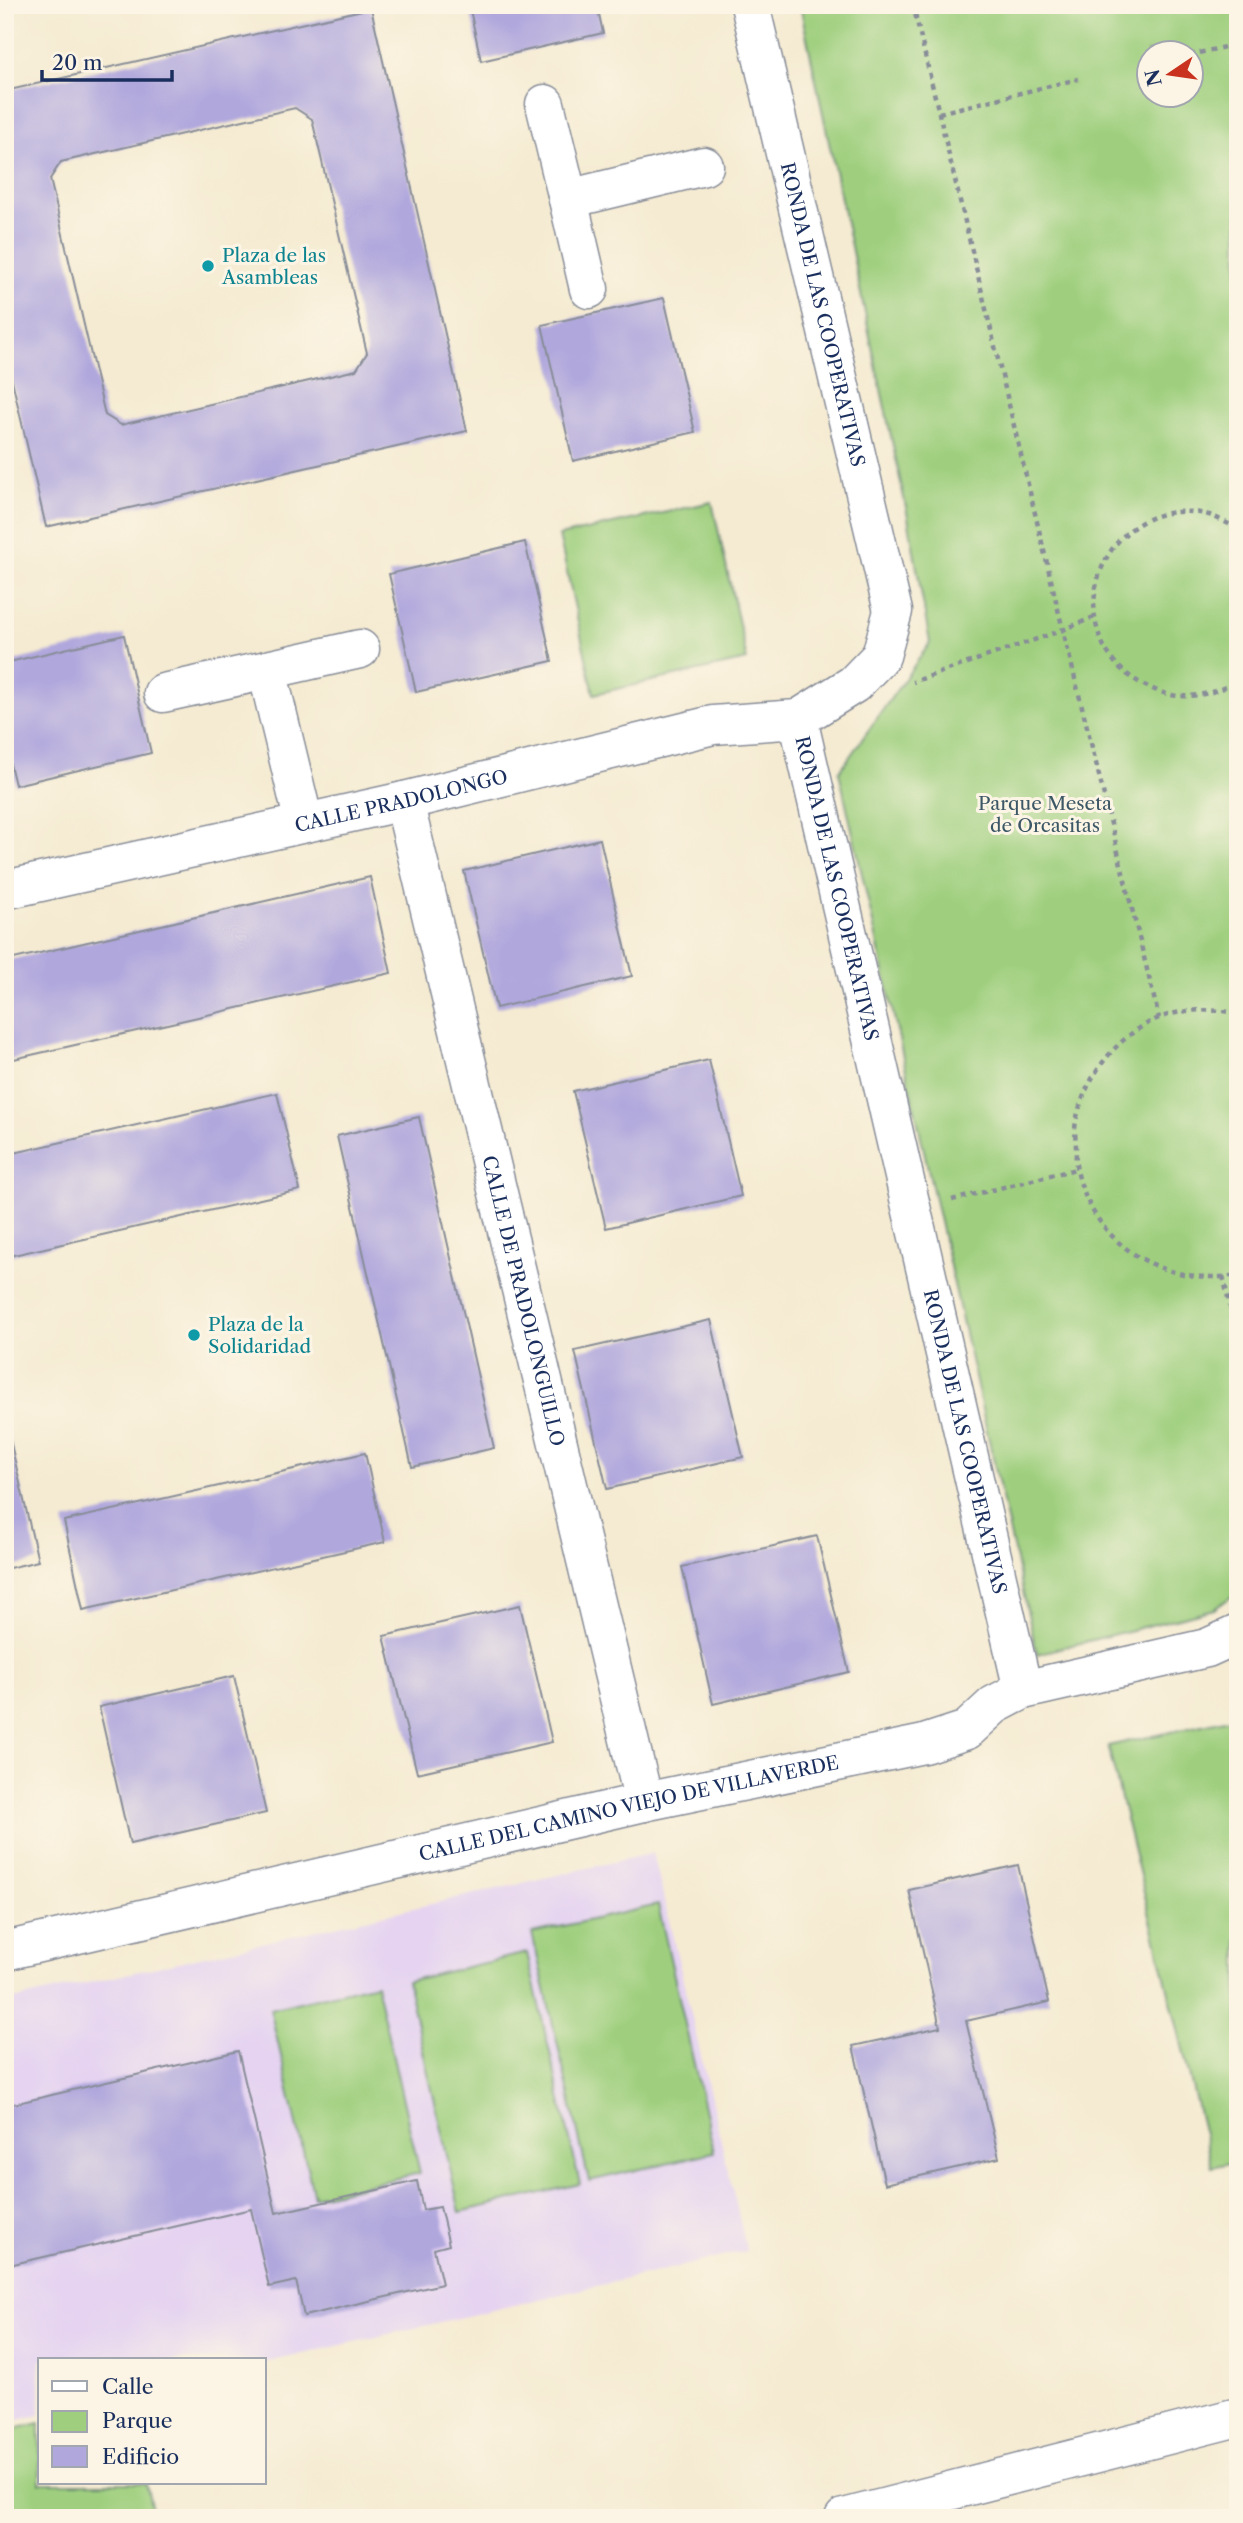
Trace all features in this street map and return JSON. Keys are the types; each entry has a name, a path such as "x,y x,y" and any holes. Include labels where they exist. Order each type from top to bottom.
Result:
{"street":[{"name":"RONDA DE LAS COOPERATIVAS","path":"750,5 892,611 881,656 854,684 798,719 1023,1690"},
{"path":"545,104 589,289"},
{"path":"568,199 704,166"},
{"path":"163,693 360,649"},
{"path":"267,670 304,823"},
{"name":"CALLE PRADOLONGO","path":"5,890 404,801 713,725 798,719"},
{"name":"CALLE DE PRADOLONGUILLO","path":"404,801 644,1802"},
{"name":"CALLE DEL CAMINO VIEJO DE VILLAVERDE","path":"5,1951 644,1802 924,1744 967,1730 993,1705 1023,1690 1207,1648 1238,1634"},
{"path":"848,2517 1238,2417"}],"path":[{"path":"914,5 1159,1018"},
{"path":"1204,52 1238,44"},
{"path":"939,113 1078,79"},
{"path":"1238,529 1210,515 1179,512 1150,519 1124,534 1105,558 1095,587 1094,617 1103,646 1121,670 1146,688 1175,696 1206,694 1238,679"},
{"path":"912,682 1094,617"},
{"path":"1238,1013 1204,1008 1159,1018 1119,1042 1090,1079 1075,1123 1076,1169 1091,1209 1118,1242 1153,1266 1194,1278 1238,1275"},
{"path":"949,1201 1076,1169"},
{"path":"1223,1276 1238,1341"}],"shaded area":[{"path":"653,1853 747,2251 266,2363 266,2358 38,2358 38,2415 5,2423 5,2002"}],"green space":[{"name":"Parque Meseta de Orcasitas","path":"800,5 1238,5 1238,1592 1214,1609 1037,1654 839,772 930,643 908,517"},
{"path":"712,502 747,660 594,694 559,536"},
{"path":"1238,1717 1238,2161 1212,2167 1108,1746"},
{"path":"658,1905 714,2152 589,2181 532,1933"},
{"path":"527,1953 580,2184 460,2212 407,1981"},
{"path":"376,1984 420,2173 314,2197 270,2009"},
{"path":"38,2423 38,2484 146,2484 154,2518 5,2518 5,2431"}],"building":[{"path":"469,5 597,5 603,33 481,61"},
{"path":"371,8 467,431 46,527 5,350 5,91","holes":["295,108 312,119 367,353 356,370 121,425 105,415 50,179 61,162"]},
{"path":"664,298 695,432 573,461 542,325"},
{"path":"525,542 552,661 416,692 389,574"},
{"path":"124,635 151,753 15,785 5,743 5,663"},
{"path":"600,839 632,976 496,1008 464,871"},
{"path":"370,877 391,973 5,1061 5,961"},
{"path":"709,1060 741,1196 606,1228 573,1091"},
{"path":"277,1093 300,1190 5,1257 5,1155"},
{"path":"419,1117 494,1448 412,1467 337,1136"},
{"path":"711,1320 743,1457 607,1489 575,1351"},
{"path":"5,1418 38,1561 5,1569"},
{"path":"365,1453 385,1542 83,1610 64,1521"},
{"path":"817,1536 849,1672 713,1704 682,1567"},
{"path":"520,1605 552,1742 417,1773 384,1636"},
{"path":"234,1676 266,1813 130,1844 99,1707"},
{"path":"1018,1865 1049,2002 966,2021 999,2158 885,2184 853,2046 940,2027 909,1890"},
{"path":"238,2051 276,2213 417,2181 423,2210 440,2207 449,2245 434,2249 442,2284 304,2316 296,2281 269,2287 251,2209 5,2266 5,2106"}],"place":[{"name":"Plaza de las Asambleas","path":"208,266"},
{"name":"Plaza de la Solidaridad","path":"194,1335"}]}
